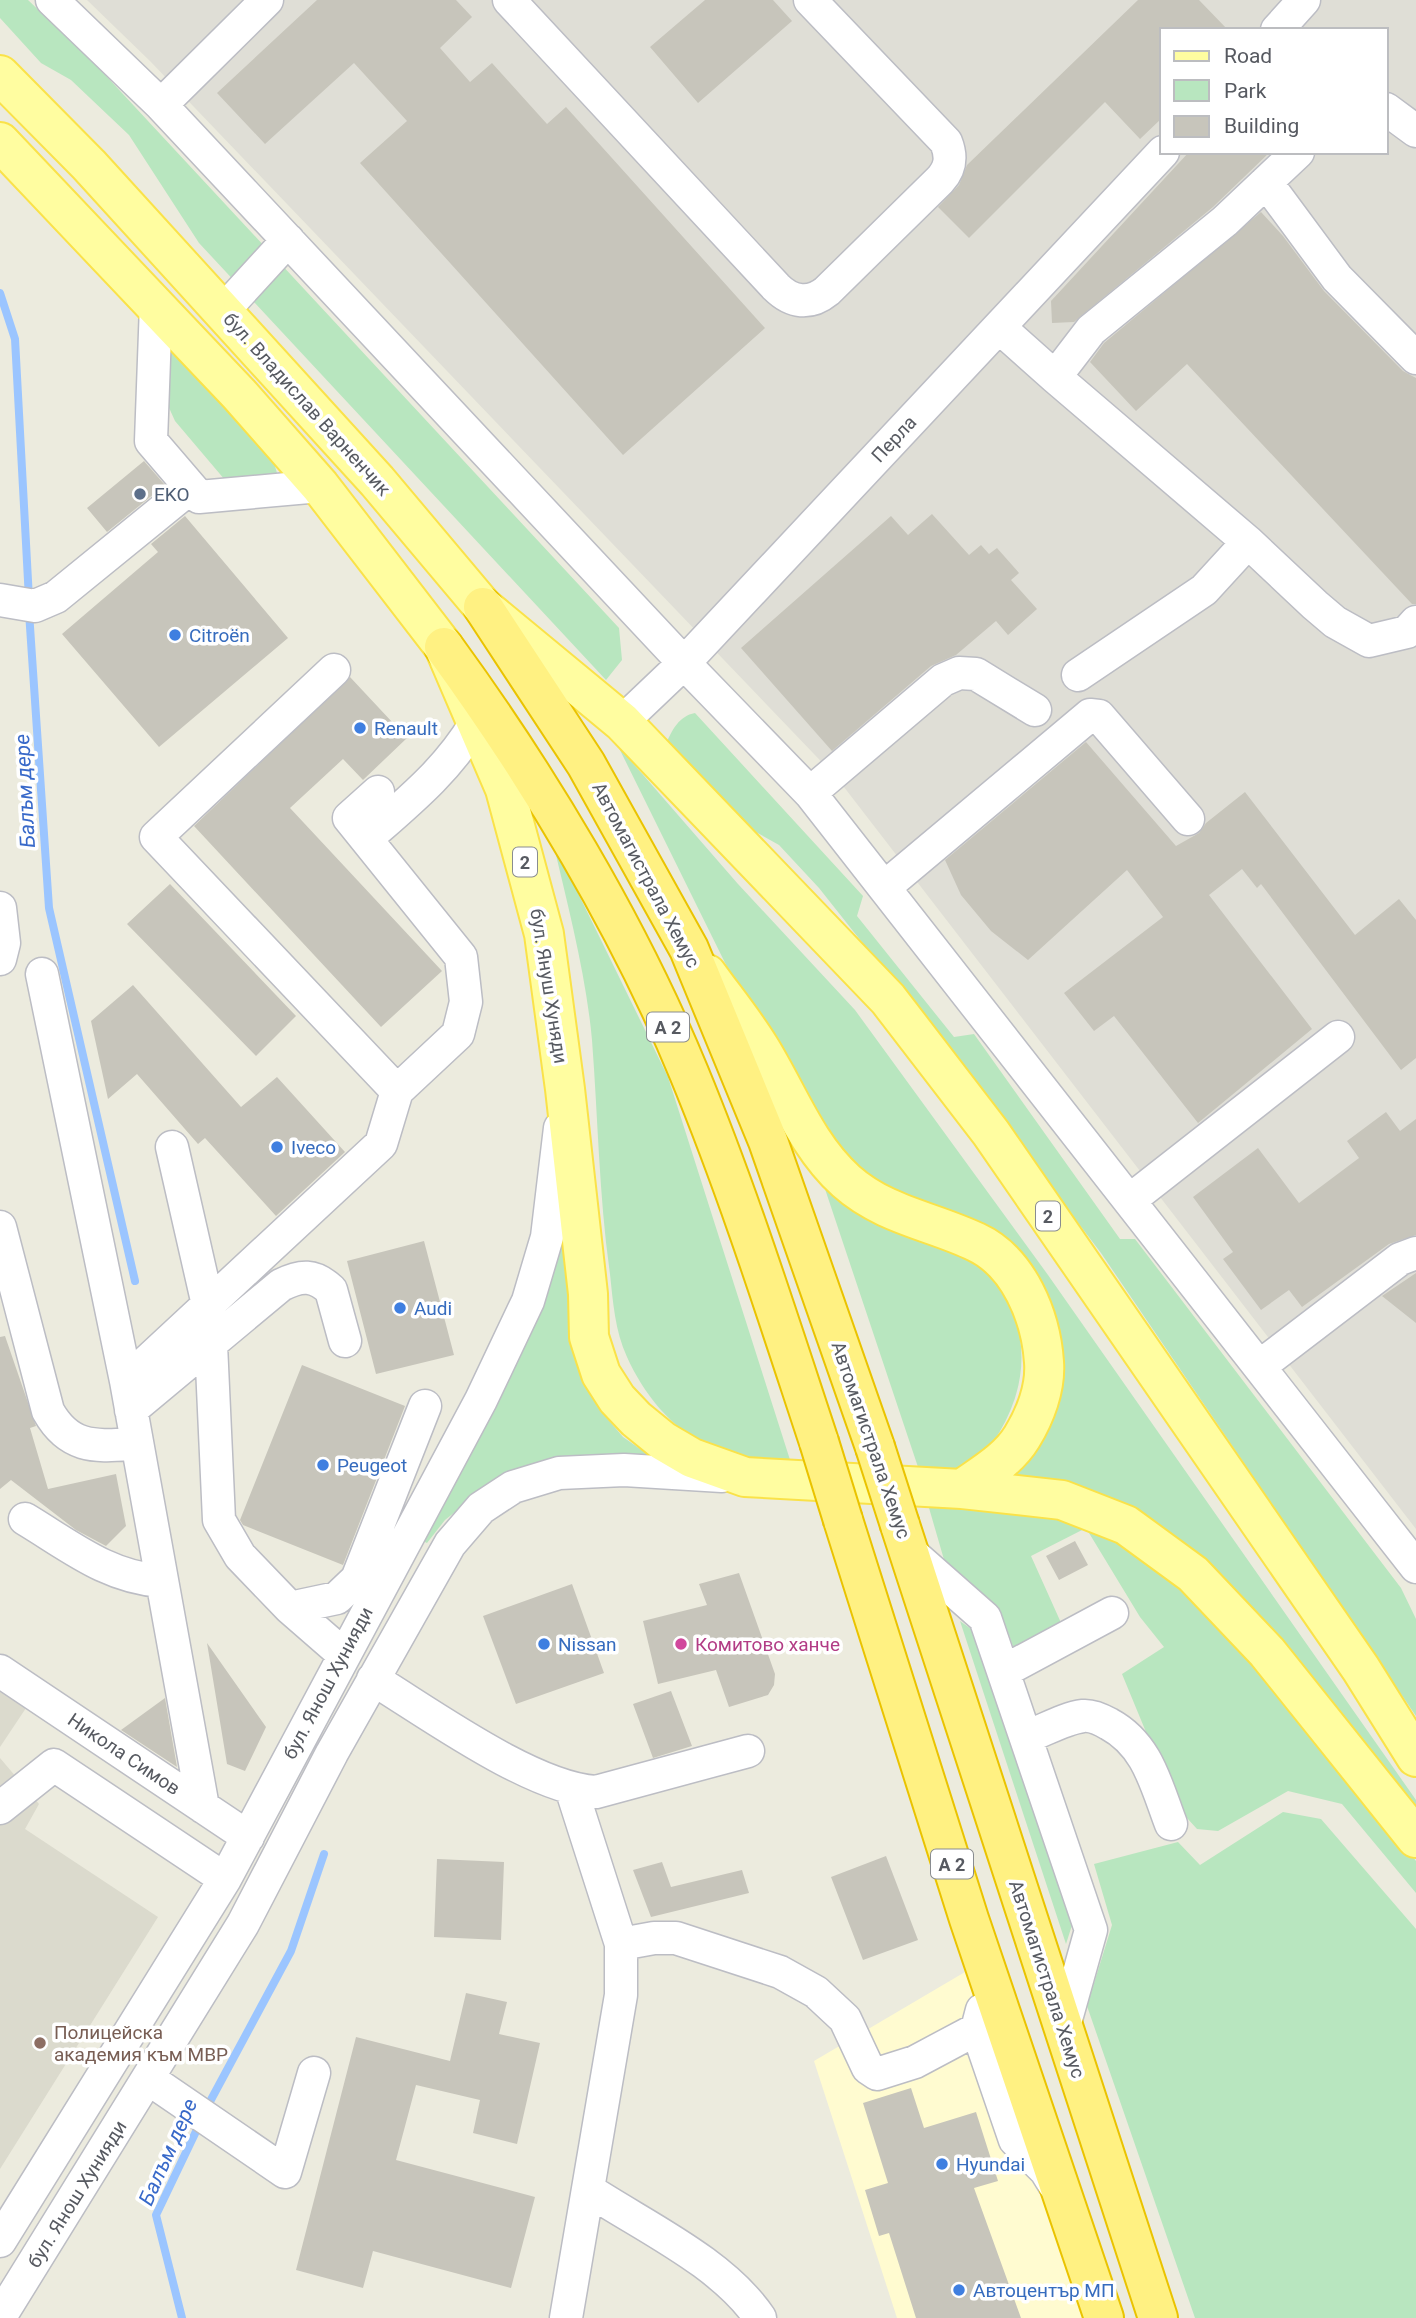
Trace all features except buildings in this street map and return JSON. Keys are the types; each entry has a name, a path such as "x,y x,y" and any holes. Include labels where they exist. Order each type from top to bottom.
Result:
{"highway":[{"name":"Автомагистрала Хемус","path":"483,607 586,764 689,948 768,1142 875,1447 1158,2318"},
{"name":"A 2","path":"444,647 508,734 576,850 651,989 688,1071 724,1163 819,1442 988,1974 1104,2318"}],"main road":[{"name":"бул. Владислав Варненчик","path":"0,75 89,165 223,311 377,481 483,607 622,722"},
{"path":"0,142 156,305 320,486 444,647"},
{"name":"бул. Януш Хуняди","path":"444,647 505,789 544,934 565,1089"},
{"name":"2","path":"622,722 888,999 984,1123 1361,1669 1416,1757"},
{"path":"689,948 759,1047 814,1146 828,1163 868,1198 895,1212 977,1242 1017,1279 1029,1300 1044,1363 1041,1391 1032,1417 1020,1440 1002,1461 961,1489"},
{"name":"2","path":"565,1089 588,1294 589,1337 601,1374 623,1406 663,1441 692,1458 745,1477 961,1489 1062,1500 1126,1525 1193,1574 1267,1652 1416,1838"}],"street":[{"path":"52,0 161,105 684,663 810,793 886,886 1416,1567"},
{"path":"161,105 267,0"},
{"path":"509,0 776,288 784,295 803,301 821,296 837,282 946,174 950,158 946,142 810,0"},
{"path":"1388,110 1416,131"},
{"name":"Перла","path":"622,722 684,663 1161,154"},
{"path":"1055,377 1091,330 1225,221 1296,154"},
{"path":"1266,182 1337,278 1416,358"},
{"path":"223,311 288,240"},
{"path":"156,305 151,441 190,488 199,497 320,486"},
{"path":"1000,328 1248,542 1335,622 1369,640 1406,632 1416,622"},
{"path":"0,600 35,606 56,597 190,488"},
{"path":"1078,675 1204,590 1248,542"},
{"path":"334,670 156,837 397,1091"},
{"path":"810,793 943,680 959,673 976,674 1035,710"},
{"path":"886,886 1090,715 1099,716 1188,819"},
{"path":"366,839 431,782 458,752 475,724"},
{"path":"129,1395 208,1305 380,1144 397,1091 458,1034 466,1002 461,957 349,818 378,792"},
{"path":"0,908 4,943 0,959"},
{"path":"42,974 129,1395 203,1807"},
{"path":"1130,1200 1338,1037"},
{"name":"бул. Янош Хунияди","path":"0,2241 225,1878 481,1400 528,1301 547,1237 565,1089"},
{"path":"172,1147 208,1305"},
{"path":"0,1227 48,1411 58,1428 78,1442 96,1446 137,1444"},
{"path":"1259,1366 1400,1259 1416,1253"},
{"path":"129,1395 211,1344 281,1285 295,1278 309,1276 331,1290 345,1341"},
{"path":"211,1344 219,1520 240,1556 290,1608 344,1655"},
{"path":"290,1608 337,1598 357,1579 425,1406"},
{"name":"бул. Янош Хунияди","path":"0,2317 149,2079 254,1904 373,1679 450,1544 481,1508 513,1487 559,1473 624,1469 745,1477"},
{"path":"25,1519 111,1572 135,1579 161,1581"},
{"path":"904,1538 985,1618 1091,1930 1063,2030"},
{"path":"1004,1671 1112,1613"},
{"name":"Никола Симов","path":"0,1671 248,1837"},
{"path":"373,1679 483,1746 572,1790 596,1792 748,1751"},
{"path":"1026,1737 1084,1716 1101,1720 1120,1730 1135,1743 1148,1763 1171,1824"},
{"path":"0,1808 54,1765 225,1878"},
{"path":"566,2318 590,2192 621,1995 621,1944 572,1790"},
{"path":"621,1944 654,1938 676,1938 779,1972 816,1992 845,2019 868,2067 877,2074 915,2062 977,2029"},
{"path":"988,1974 977,2029 1015,2140 1046,2171 1067,2205"},
{"path":"149,2079 285,2172 314,2073"},
{"path":"590,2192 715,2270 751,2304 760,2318"}],"shaded area":[{"path":"87,0 1416,0 1416,1529 837,778 150,61"},
{"path":"0,1691 26,1708 0,1747"},
{"name":"Полицейска академия към МВР","path":"0,1758 39,1804 25,1829 158,1917 0,2169"},
{"path":"965,1972 1086,2318 897,2318 814,2061"}],"green space":[{"path":"0,0 28,0 96,65 619,628 622,660 606,680 199,243 129,135 71,80 41,63 0,18"},
{"path":"173,351 272,456 277,473 225,480 175,421 166,401 164,360"},
{"path":"695,713 863,896 857,916 954,1037 974,1034 1120,1239 1135,1239 1401,1588 1416,1619 1416,1716 1101,1253 941,1042 819,888 779,845 745,826 666,744 680,720"},
{"path":"618,746 738,884 855,1010 1048,1275 1416,1800 1416,1817 1203,1565 1010,1485 1041,1434 1054,1340 925,1206 844,1163 734,981"},
{"path":"553,842 668,1077 791,1463 727,1454 694,1439 660,1409 641,1384 623,1347 615,1316 606,1245 589,1015 576,941"},
{"path":"823,1183 942,1239 985,1268 1008,1291 1020,1338 1019,1381 1006,1420 969,1475 920,1473"},
{"path":"567,1197 585,1379 601,1411 623,1437 663,1465 465,1504 445,1520 427,1543 421,1540 528,1338 550,1280"},
{"path":"927,1501 1058,1510 1117,1533 1191,1583 1261,1664 1416,1861 1416,1893 1342,1804 1288,1791 1218,1831 1197,1829 1177,1807 1122,1674 1164,1647 1140,1617 1086,1528 1031,1556 1062,1625 1015,1652 1000,1610 945,1563"},
{"path":"960,1621 978,1634 1073,1922 1066,1944"},
{"path":"1283,1812 1321,1819 1416,1929 1416,2318 1195,2318 1087,2006 1112,1925 1094,1864 1178,1842 1200,1865"}],"waterway":[{"name":"Балъм дере","path":"0,293 15,339 29,599"},
{"name":"Балъм дере","path":"29,612 49,908 135,1281"},
{"name":"Балъм дере","path":"206,2109 291,1951 324,1854"},
{"name":"Балъм дере","path":"182,2318 156,2215 201,2121"}],"place":[{"name":"EKO","path":"140,494"},
{"name":"Citroën","path":"175,635"},
{"name":"Renault","path":"360,728"},
{"name":"Iveco","path":"277,1147"},
{"name":"Audi","path":"400,1308"},
{"name":"Peugeot","path":"323,1465"},
{"name":"Nissan","path":"544,1644"},
{"name":"Комитово ханче","path":"681,1644"},
{"name":"Полицейска академия към МВР","path":"40,2043"},
{"name":"Hyundai","path":"942,2164"},
{"name":"Автоцентър МП","path":"959,2290"}]}
